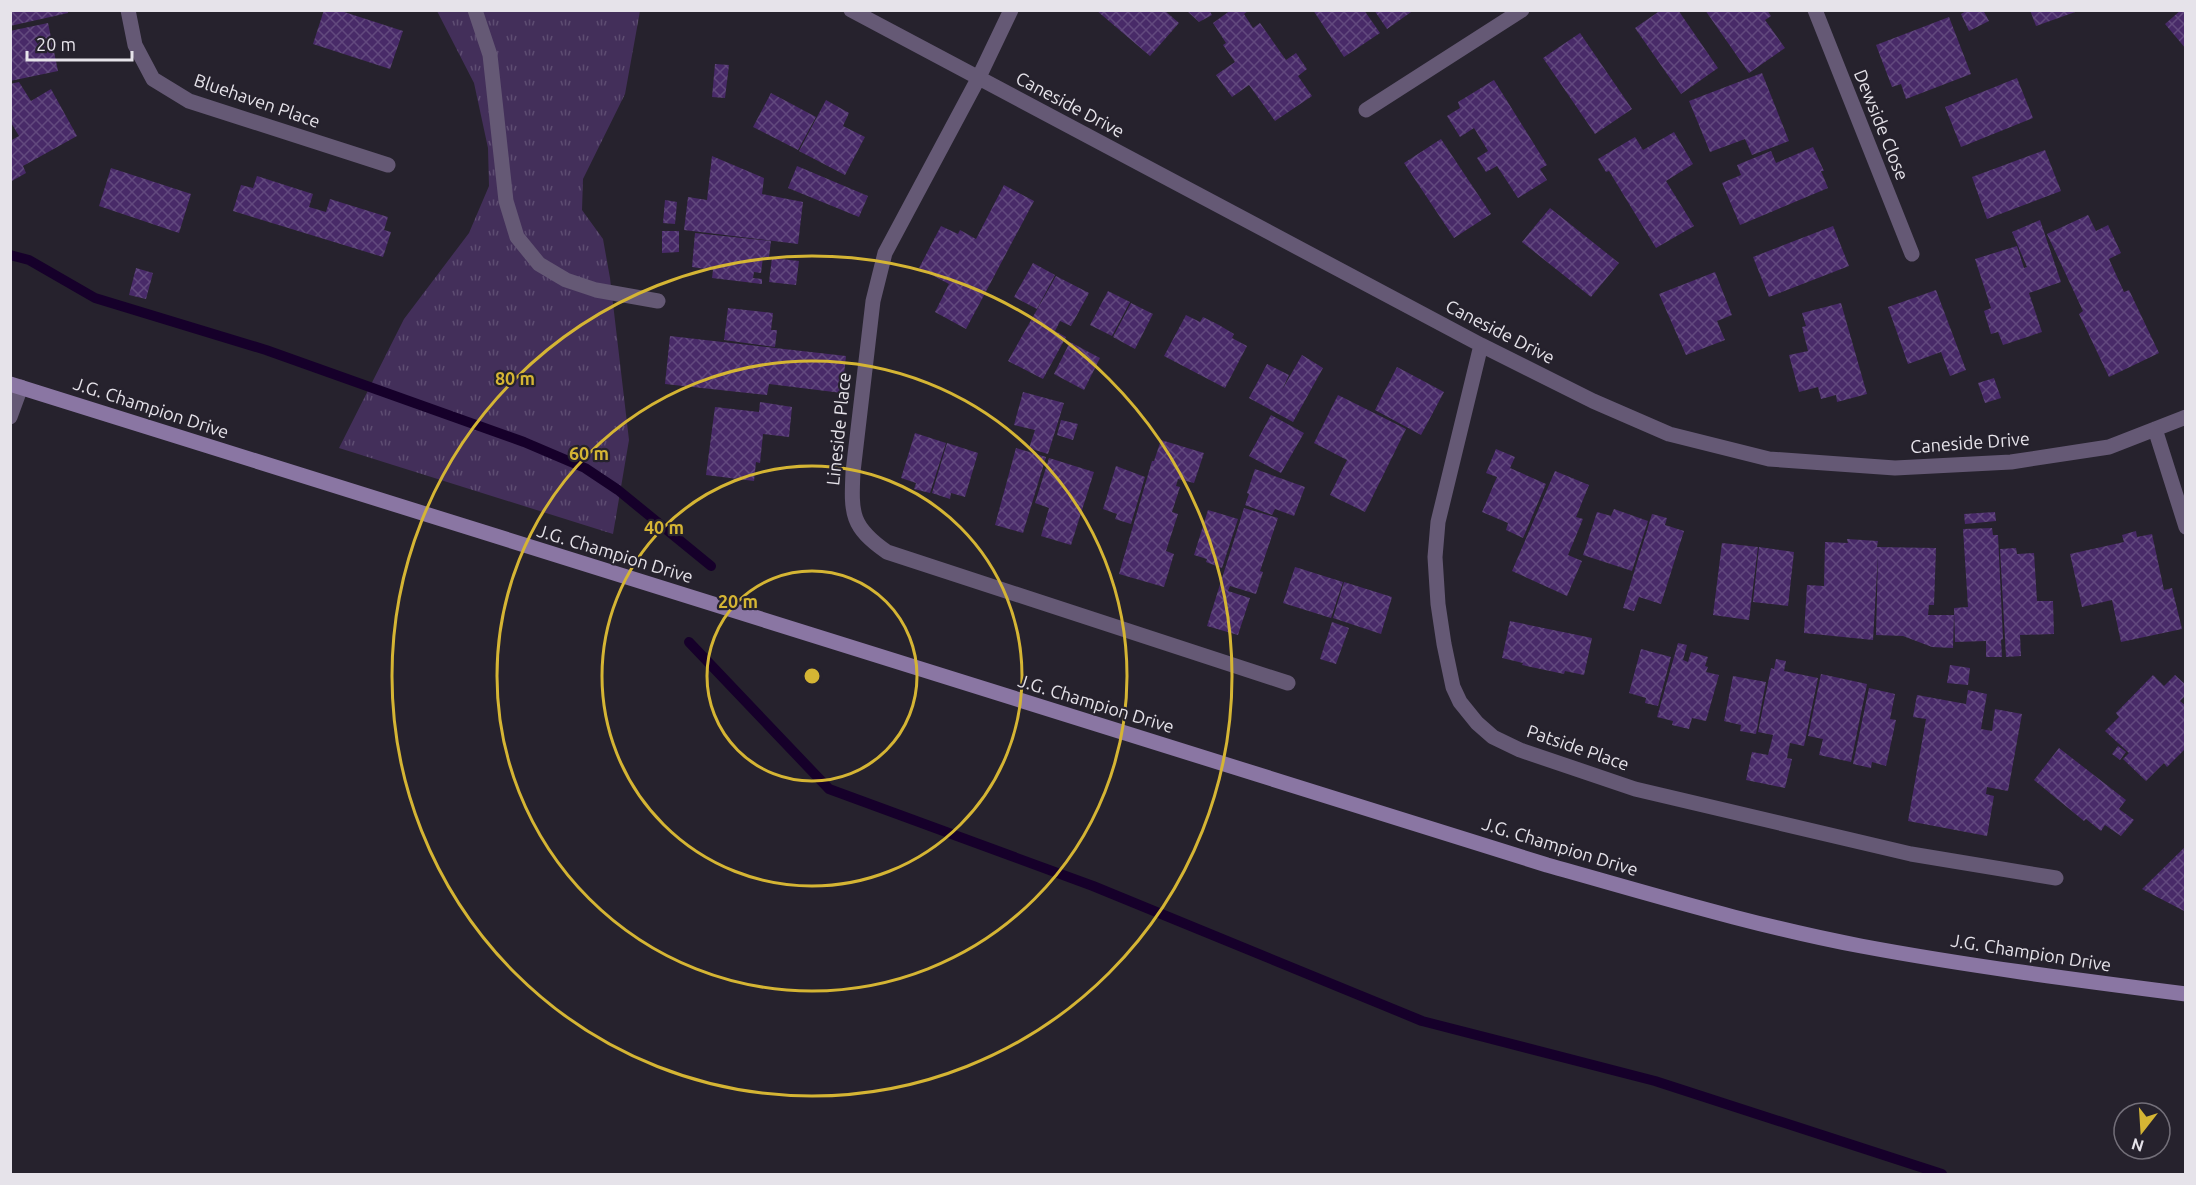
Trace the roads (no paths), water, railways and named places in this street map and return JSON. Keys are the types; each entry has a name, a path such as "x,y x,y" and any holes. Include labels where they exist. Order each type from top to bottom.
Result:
{"main road":[{"name":"J.G. Champion Drive","path":"16,386 1513,854 1713,912 1860,945 2054,978 2186,994"}],"street":[{"name":"Bluehaven Place","path":"128,10 135,45 153,79 189,101 388,165"},
{"path":"475,10 490,54 506,201 517,237 539,264 567,280 596,290 658,301"},
{"name":"Caneside Drive","path":"851,10 1481,345 1593,401 1669,434 1769,459 1895,468 2011,462 2109,447 2186,417"},
{"name":"Lineside Place","path":"1011,10 978,79 885,253 873,300 853,472 851,500 857,524 870,540 887,552 1288,683"},
{"path":"1366,110 1522,10"},
{"name":"Dewside Close","path":"1815,10 1912,254"},
{"name":"Patside Place","path":"1481,345 1438,522 1435,557 1439,614 1453,687 1477,723 1493,737 1520,750 1635,789 1911,854 2056,878"},
{"path":"10,417 16,386"},
{"path":"2155,429 2186,527"}],"waterway":[{"path":"10,255 29,260 95,298 266,350 524,442 585,468 618,490 711,566"},
{"path":"689,642 829,789 1093,886 1422,1021 1655,1081 1942,1174"}]}
